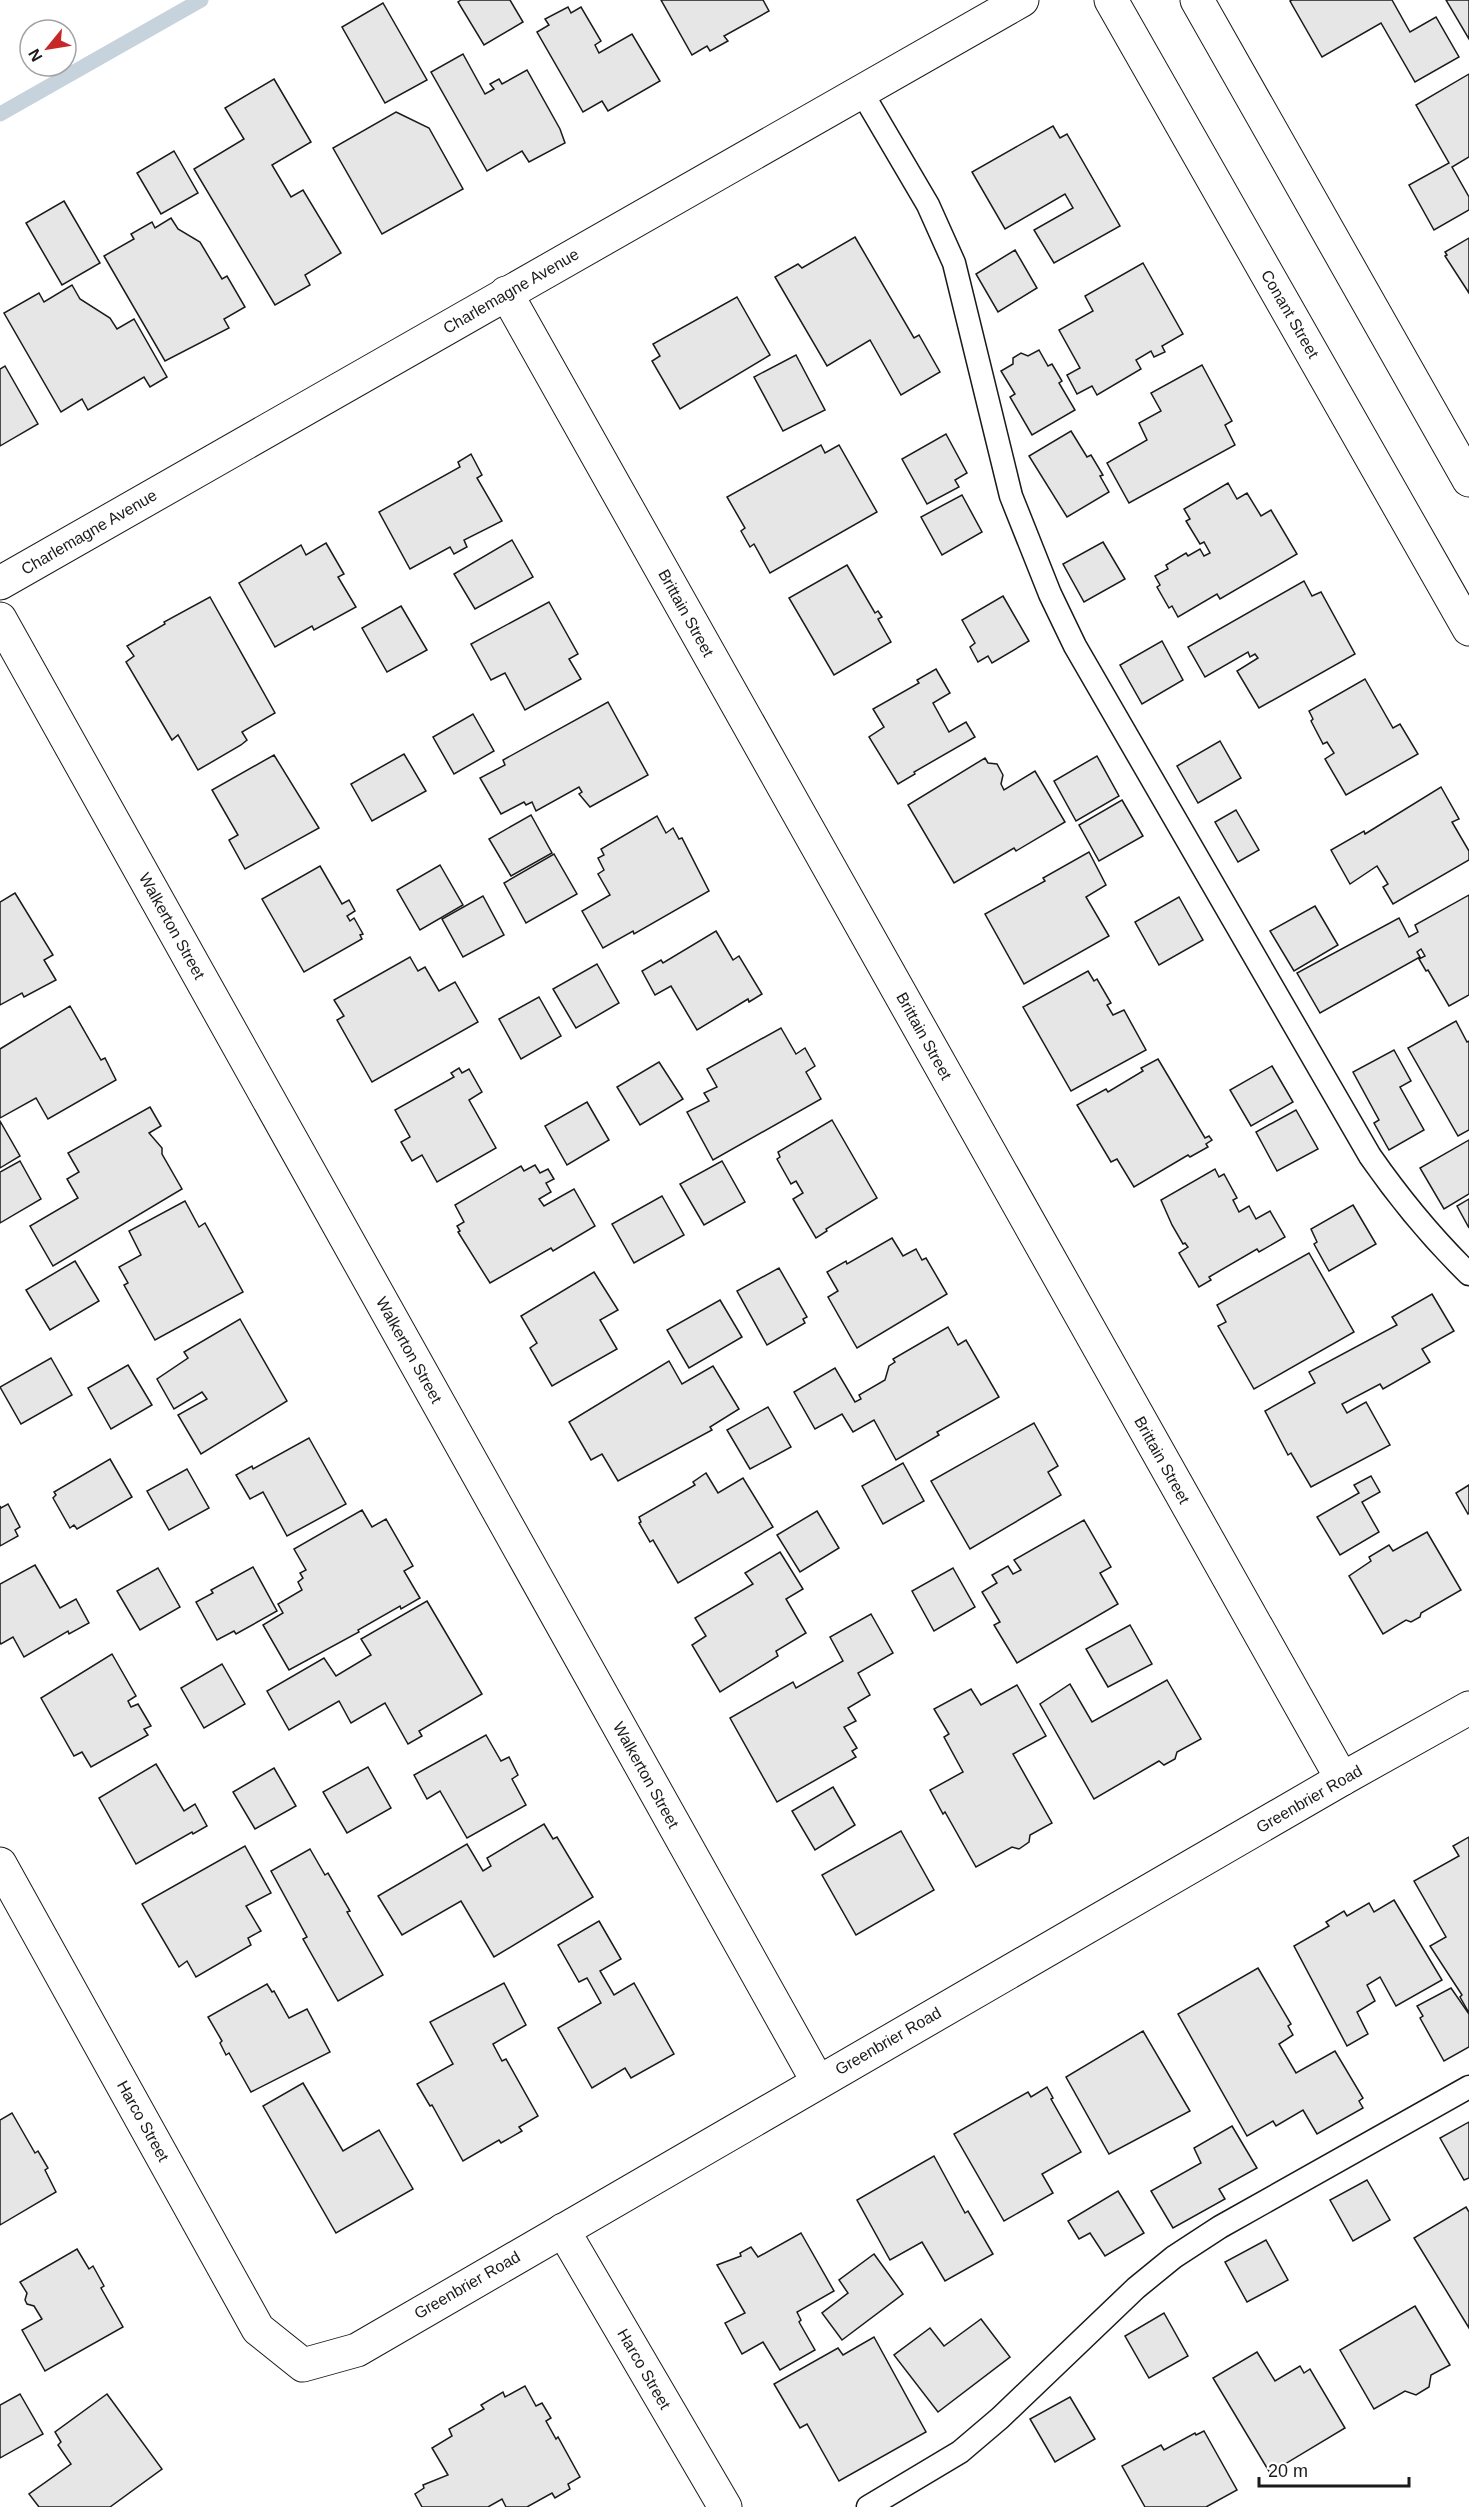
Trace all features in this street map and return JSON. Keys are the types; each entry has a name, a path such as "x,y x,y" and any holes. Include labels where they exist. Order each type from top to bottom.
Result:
{"street":[{"name":"Charlemagne Avenue","path":"0,583 1022,0"},
{"name":"Conant Street","path":"1111,0 1469,629"},
{"path":"1197,0 1469,480"},
{"name":"Brittain Street","path":"506,293 1342,1779"},
{"name":"Walkerton Street","path":"0,619 818,2082"},
{"name":"Greenbrier Road","path":"303,2365 357,2350 1342,1779 1469,1708"},
{"name":"Harco Street","path":"0,1863 258,2329 303,2365"},
{"name":"Harco Street","path":"563,2230 725,2507"}],"lane":[{"path":"861,92 928,205 954,263 1011,496 1050,594 1076,646 1370,1156 1399,1197 1434,1239 1469,1274"},
{"path":"868,2507 960,2452 1000,2418 1137,2288 1174,2258 1220,2227 1469,2087"}],"building":[{"path":"461,0 510,0 523,22 484,45 458,2"},
{"path":"661,0 763,0 769,11 724,36 728,41 710,51 707,46 692,55"},
{"path":"1392,0 1410,32 1436,17 1459,57 1415,82 1381,23 1322,57 1290,1"},
{"path":"1446,0 1469,0 1469,39"},
{"path":"383,3 427,80 385,103 342,27"},
{"path":"568,7 571,13 581,7 601,41 595,45 599,53 632,34 660,81 608,111 602,101 583,112 537,32 549,25 545,19"},
{"path":"463,54 485,94 494,89 490,84 499,79 502,84 527,70 560,129 565,143 529,162 522,151 487,171 431,72"},
{"path":"1469,74 1469,157 1452,167 1469,197 1469,210 1434,230 1409,185 1449,163 1416,105"},
{"path":"274,79 311,142 272,165 291,197 303,190 341,253 305,275 310,285 275,305 194,169 244,139 225,108"},
{"path":"396,112 429,128 463,189 382,234 333,148"},
{"path":"1053,126 1060,138 1067,134 1120,226 1054,263 1034,230 1073,208 1065,194 1005,229 972,172"},
{"path":"174,151 198,193 161,214 137,173"},
{"path":"64,201 100,263 62,285 26,223"},
{"path":"171,218 178,229 200,242 222,279 227,276 245,307 224,319 229,328 165,361 104,256 134,239 131,234 152,222 155,228"},
{"path":"855,237 914,338 919,335 940,372 901,395 870,340 827,366 775,277 798,264 802,268"},
{"path":"1469,238 1469,293 1445,256 1447,255 1445,252"},
{"path":"1015,250 1037,288 998,312 976,274"},
{"path":"1143,263 1183,334 1162,346 1165,352 1154,357 1151,351 1136,360 1141,369 1097,395 1092,386 1077,394 1067,375 1080,368 1059,330 1093,311 1085,296"},
{"path":"72,285 80,299 110,318 117,329 134,319 167,377 150,387 144,377 88,410 82,399 61,412 4,313 39,293 44,302"},
{"path":"737,297 770,355 680,409 652,361 660,356 653,344"},
{"path":"1039,350 1048,366 1052,364 1062,381 1059,383 1075,410 1032,435 1010,397 1015,394 1001,371 1013,364 1013,358 1021,353 1028,356"},
{"path":"796,355 825,410 783,431 754,377"},
{"path":"1202,365 1232,421 1225,425 1235,445 1129,503 1107,463 1147,440 1139,423 1161,411 1151,393"},
{"path":"5,366 38,424 0,446 0,369"},
{"path":"1071,431 1087,457 1091,455 1103,475 1100,476 1109,492 1067,517 1029,456"},
{"path":"946,434 967,473 955,480 959,487 927,504 902,459"},
{"path":"821,445 825,453 839,445 877,512 770,573 754,544 750,547 741,531 745,528 727,497"},
{"path":"471,454 482,475 477,478 502,521 464,540 467,547 454,554 450,547 410,569 379,512 460,467 458,462"},
{"path":"1228,483 1237,499 1247,493 1261,516 1271,510 1297,554 1220,599 1217,594 1178,617 1172,606 1169,608 1157,587 1160,585 1155,576 1168,569 1166,565 1186,553 1188,556 1200,549 1204,556 1210,553 1204,542 1200,544 1186,521 1190,519 1184,509"},
{"path":"962,495 982,532 942,555 921,517"},
{"path":"512,540 533,577 475,609 454,574"},
{"path":"1103,542 1125,579 1084,602 1063,564"},
{"path":"326,543 344,574 338,577 356,607 314,630 312,626 275,647 239,583 301,545 306,555"},
{"path":"847,565 875,613 878,611 882,617 878,619 891,642 834,675 789,598"},
{"path":"1304,581 1312,596 1321,592 1355,654 1259,708 1237,671 1258,658 1255,654 1250,657 1248,652 1205,677 1188,647"},
{"path":"1003,596 1029,641 992,663 988,656 978,662 970,647 975,643 962,620"},
{"path":"210,597 275,713 242,732 247,740 241,745 198,770 178,735 172,740 126,662 134,656 127,646 165,624 164,622"},
{"path":"549,602 578,654 569,659 581,679 525,710 505,673 491,680 471,644"},
{"path":"401,606 427,650 387,672 362,628"},
{"path":"1162,641 1183,680 1142,704 1120,665"},
{"path":"936,669 950,693 933,703 949,732 966,722 975,737 914,772 915,774 898,784 869,737 884,727 873,709 919,683 917,680"},
{"path":"1365,679 1393,728 1400,724 1418,754 1346,795 1325,759 1334,753 1327,742 1323,744 1311,721 1313,719 1309,711"},
{"path":"608,702 648,775 590,807 579,794 582,792 579,787 536,811 532,802 526,805 524,802 501,814 480,778 505,765 503,760"},
{"path":"473,714 494,751 454,774 433,737"},
{"path":"1220,741 1241,778 1198,803 1177,766"},
{"path":"404,754 426,791 372,821 351,784"},
{"path":"274,755 319,828 245,869 229,840 238,835 212,790"},
{"path":"1097,756 1119,796 1076,821 1054,781"},
{"path":"985,758 988,763 997,764 1003,775 1001,784 1004,790 1035,771 1065,822 1016,851 1014,848 954,883 908,805"},
{"path":"1441,787 1459,819 1452,822 1469,851 1469,860 1393,904 1383,887 1388,884 1377,866 1350,884 1331,850 1364,831 1365,834"},
{"path":"1122,800 1143,836 1099,861 1079,825"},
{"path":"1236,810 1259,850 1238,862 1215,822"},
{"path":"531,815 552,853 511,876 489,839"},
{"path":"657,816 666,833 673,828 679,839 682,838 709,891 634,934 633,931 603,948 582,911 610,895 598,874 604,870 598,858 604,855 601,849"},
{"path":"1089,852 1106,885 1086,897 1109,936 1024,984 985,914 1045,881 1043,878"},
{"path":"554,854 577,894 526,923 504,883"},
{"path":"440,865 463,905 420,930 397,890"},
{"path":"320,866 342,904 349,900 355,911 347,916 350,921 354,918 363,934 360,935 362,939 304,972 262,899"},
{"path":"15,893 53,955 44,960 56,980 24,997 22,993 0,1005 0,902"},
{"path":"1469,895 1469,995 1449,1006 1419,959 1425,956 1421,949 1417,952 1420,957 1320,1013 1297,973 1399,918 1409,937 1418,932 1415,925"},
{"path":"483,896 504,935 463,957 442,919"},
{"path":"1179,897 1203,940 1159,965 1135,922"},
{"path":"1315,906 1338,945 1294,971 1270,931"},
{"path":"716,931 733,960 739,956 762,994 749,1002 748,999 697,1030 671,986 655,995 642,971 661,960 663,963"},
{"path":"410,957 418,971 425,967 439,991 455,982 478,1022 372,1082 337,1020 344,1016 334,1000"},
{"path":"597,964 619,1003 576,1028 553,989"},
{"path":"1088,971 1094,981 1097,979 1111,1003 1107,1005 1113,1015 1124,1010 1146,1050 1071,1091 1023,1007"},
{"path":"539,997 561,1036 521,1059 499,1019"},
{"path":"70,1006 101,1060 105,1058 116,1080 48,1119 36,1098 0,1118 0,1049"},
{"path":"1456,1021 1467,1042 1469,1041 1469,1130 1458,1136 1408,1048"},
{"path":"781,1028 796,1054 805,1048 815,1066 806,1072 821,1099 713,1160 687,1112 709,1101 704,1093 717,1087 707,1069"},
{"path":"1394,1050 1411,1081 1400,1087 1424,1130 1389,1150 1374,1123 1379,1120 1353,1072"},
{"path":"1158,1059 1205,1138 1209,1136 1212,1140 1206,1144 1208,1147 1190,1157 1188,1155 1134,1187 1117,1159 1111,1162 1077,1105 1106,1089 1108,1092 1143,1071 1141,1068"},
{"path":"659,1062 683,1099 640,1125 617,1087"},
{"path":"1272,1066 1293,1102 1251,1126 1230,1090"},
{"path":"459,1068 462,1073 469,1069 482,1092 469,1100 496,1148 437,1182 422,1155 412,1161 401,1142 410,1137 395,1110 454,1077 451,1073"},
{"path":"587,1102 609,1140 567,1165 545,1126"},
{"path":"150,1107 161,1126 149,1133 162,1148 162,1154 182,1189 53,1266 30,1226 78,1198 67,1179 79,1172 68,1153"},
{"path":"1296,1110 1318,1149 1277,1171 1256,1132"},
{"path":"832,1120 877,1198 826,1229 827,1231 816,1238 793,1199 803,1193 796,1181 791,1184 777,1159 780,1157 778,1152"},
{"path":"0,1121 20,1156 0,1168"},
{"path":"1469,1140 1469,1194 1444,1209 1420,1168"},
{"path":"20,1161 41,1199 0,1223 0,1172"},
{"path":"722,1161 745,1202 704,1225 680,1184"},
{"path":"535,1165 540,1173 548,1169 554,1179 546,1183 551,1192 539,1199 544,1206 574,1189 595,1226 553,1251 551,1248 490,1283 458,1232 460,1231 457,1226 464,1222 455,1205 521,1166 524,1171"},
{"path":"1215,1169 1219,1177 1224,1174 1237,1198 1233,1200 1239,1212 1249,1206 1256,1219 1270,1211 1285,1237 1259,1252 1257,1249 1209,1277 1211,1280 1199,1287 1179,1253 1188,1247 1185,1243 1183,1244 1172,1225 1161,1200"},
{"path":"662,1196 684,1235 634,1263 612,1224"},
{"path":"1469,1199 1469,1228 1457,1206"},
{"path":"185,1201 199,1227 205,1223 243,1292 155,1340 124,1285 128,1283 119,1267 141,1255 129,1231"},
{"path":"1353,1205 1376,1244 1329,1271 1314,1244 1317,1242 1311,1229"},
{"path":"892,1238 903,1256 916,1249 922,1260 926,1258 947,1294 857,1348 828,1297 838,1291 827,1272 846,1261 847,1264"},
{"path":"1309,1253 1354,1332 1254,1389 1218,1326 1226,1322 1217,1305"},
{"path":"75,1261 99,1301 50,1330 26,1290"},
{"path":"779,1268 807,1317 803,1319 805,1323 767,1345 737,1291"},
{"path":"594,1272 618,1310 600,1320 617,1349 552,1386 530,1348 537,1343 521,1316"},
{"path":"1432,1294 1454,1331 1422,1349 1430,1362 1383,1389 1380,1384 1342,1404 1347,1413 1366,1402 1390,1445 1311,1487 1291,1453 1288,1455 1265,1411 1315,1383 1309,1372 1397,1325 1392,1317"},
{"path":"720,1300 742,1337 689,1368 667,1330"},
{"path":"240,1319 287,1401 201,1454 178,1415 207,1399 202,1392 174,1409 157,1379 188,1358 184,1352"},
{"path":"948,1327 958,1345 966,1340 999,1397 937,1432 939,1435 896,1460 874,1420 853,1432 842,1414 815,1429 794,1392 835,1368 855,1402 861,1399 859,1395 885,1380 889,1366 895,1362 893,1359"},
{"path":"51,1358 72,1395 21,1424 0,1387"},
{"path":"669,1361 682,1384 713,1366 739,1409 710,1427 712,1430 618,1481 602,1454 591,1460 569,1422"},
{"path":"128,1365 152,1405 111,1429 88,1388"},
{"path":"768,1407 791,1447 750,1469 727,1430"},
{"path":"1034,1423 1058,1466 1048,1472 1061,1495 970,1549 931,1481"},
{"path":"309,1438 346,1504 287,1536 263,1492 250,1499 236,1475 252,1466 253,1469"},
{"path":"110,1459 132,1497 77,1529 74,1525 70,1528 53,1498 56,1495 54,1492"},
{"path":"903,1463 924,1501 883,1524 862,1486"},
{"path":"187,1469 209,1508 169,1530 147,1491"},
{"path":"706,1473 718,1493 743,1478 773,1527 678,1583 653,1540 650,1542 639,1523 641,1522 639,1517 695,1485 693,1482"},
{"path":"1371,1476 1380,1492 1362,1502 1379,1532 1340,1555 1317,1517 1359,1493 1354,1485"},
{"path":"1469,1485 1469,1513 1468,1514 1456,1493"},
{"path":"8,1504 20,1527 15,1530 18,1536 0,1546 0,1506 1,1508"},
{"path":"362,1510 372,1527 386,1519 413,1566 404,1571 420,1598 401,1609 400,1606 358,1630 359,1632 289,1670 263,1625 283,1613 278,1604 302,1590 298,1582 303,1578 300,1573 306,1570 294,1549"},
{"path":"817,1511 839,1548 800,1572 777,1535"},
{"path":"1084,1520 1111,1567 1100,1573 1118,1604 1017,1663 994,1625 1000,1622 982,1592 997,1583 992,1575 1008,1566 1013,1574 1021,1570 1014,1560"},
{"path":"1427,1532 1461,1590 1421,1613 1420,1617 1411,1622 1406,1620 1383,1634 1349,1576 1371,1561 1369,1557 1389,1545 1393,1551"},
{"path":"780,1552 803,1589 786,1599 806,1633 776,1651 778,1656 720,1692 692,1645 706,1636 695,1618 753,1584 745,1573"},
{"path":"35,1565 60,1608 76,1599 89,1623 69,1634 68,1631 24,1657 13,1637 1,1644 0,1642 0,1584"},
{"path":"253,1567 277,1611 236,1634 234,1631 217,1640 196,1602 213,1593 211,1590"},
{"path":"158,1568 180,1607 140,1630 117,1591"},
{"path":"953,1568 975,1607 934,1631 912,1591"},
{"path":"427,1601 482,1694 419,1731 422,1736 408,1744 385,1703 351,1723 339,1701 289,1730 267,1691 324,1658 336,1676 371,1655 361,1639"},
{"path":"871,1614 893,1653 858,1673 870,1695 848,1708 856,1721 844,1727 857,1748 852,1751 856,1757 777,1802 730,1718 793,1682 796,1688 843,1661 830,1637"},
{"path":"1130,1625 1152,1664 1108,1687 1086,1649"},
{"path":"112,1654 136,1696 128,1701 131,1707 138,1704 151,1726 144,1729 148,1735 91,1767 82,1752 74,1756 41,1698"},
{"path":"222,1664 245,1704 204,1728 181,1688"},
{"path":"1167,1680 1201,1739 1177,1752 1175,1759 1164,1765 1159,1761 1094,1799 1040,1704 1070,1684 1092,1722"},
{"path":"1017,1685 1046,1736 1013,1754 1052,1823 1030,1835 1029,1842 1019,1849 1012,1847 976,1867 930,1790 963,1772 944,1737 949,1734 934,1709 971,1689 981,1705"},
{"path":"486,1735 501,1761 509,1757 518,1775 512,1779 526,1805 467,1838 440,1791 427,1799 414,1775"},
{"path":"156,1764 184,1811 195,1804 207,1826 136,1864 99,1798"},
{"path":"368,1767 391,1808 347,1833 323,1792"},
{"path":"274,1768 296,1806 255,1829 233,1792"},
{"path":"833,1787 855,1825 815,1850 792,1811"},
{"path":"544,1824 553,1839 557,1837 593,1897 494,1957 461,1901 402,1935 378,1896 467,1844 483,1871 491,1866 487,1858"},
{"path":"901,1831 934,1890 856,1935 822,1875"},
{"path":"1469,1837 1469,2013 1460,1997 1462,1995 1430,1946 1446,1937 1414,1881 1459,1856 1453,1846"},
{"path":"245,1846 271,1893 246,1906 261,1931 248,1938 251,1945 196,1977 187,1961 179,1967 142,1904"},
{"path":"310,1849 325,1875 328,1873 383,1975 338,2001 303,1939 307,1937 271,1871"},
{"path":"1394,1900 1442,1980 1396,2006 1380,1977 1367,1985 1375,2001 1357,2012 1368,2034 1347,2046 1294,1946 1329,1926 1326,1922 1344,1911 1347,1916 1369,1903 1374,1912"},
{"path":"599,1921 621,1959 600,1971 614,1995 634,1983 674,2054 631,2078 625,2068 592,2088 558,2028 601,2003 587,1978 579,1982 558,1945"},
{"path":"1258,1968 1291,2024 1288,2026 1293,2035 1279,2044 1296,2073 1335,2051 1363,2098 1359,2101 1363,2108 1317,2134 1303,2110 1276,2126 1273,2121 1247,2136 1178,2014"},
{"path":"504,1983 526,2025 493,2044 502,2061 506,2059 538,2116 519,2127 522,2131 501,2143 499,2140 463,2161 432,2105 430,2106 417,2084 453,2064 430,2022"},
{"path":"267,1984 272,1992 274,1991 289,2018 307,2009 330,2052 251,2092 229,2053 226,2055 220,2043 222,2041 208,2017"},
{"path":"1451,1988 1469,2014 1469,2047 1444,2061 1420,2018 1423,2016 1417,2006"},
{"path":"1143,2031 1190,2111 1109,2154 1066,2077"},
{"path":"303,2083 343,2151 379,2130 413,2189 336,2233 263,2106"},
{"path":"1047,2087 1053,2098 1051,2099 1081,2152 1042,2174 1053,2193 1004,2221 954,2134 1028,2092 1031,2097"},
{"path":"12,2113 35,2153 38,2151 48,2168 45,2170 56,2192 0,2225 0,2120"},
{"path":"1469,2122 1469,2178 1464,2180 1440,2138"},
{"path":"1232,2126 1257,2168 1219,2189 1225,2199 1173,2228 1151,2191 1201,2163 1194,2148"},
{"path":"934,2156 965,2213 968,2211 993,2254 945,2281 922,2242 890,2260 857,2200"},
{"path":"1367,2180 1390,2220 1353,2241 1330,2200"},
{"path":"1118,2191 1144,2233 1105,2256 1090,2233 1079,2239 1068,2221"},
{"path":"1466,2207 1469,2212 1469,2328 1414,2238"},
{"path":"801,2233 834,2291 797,2312 801,2320 799,2322 815,2350 780,2370 763,2342 742,2354 725,2323 745,2313 717,2265 741,2256 740,2253 751,2247 758,2257"},
{"path":"1266,2240 1288,2280 1247,2302 1225,2262"},
{"path":"77,2249 89,2269 93,2266 104,2286 101,2288 123,2327 45,2371 22,2330 42,2319 34,2306 27,2304 25,2300 27,2293 20,2282"},
{"path":"874,2254 903,2294 842,2340 822,2313 848,2293 839,2280"},
{"path":"1415,2306 1450,2365 1431,2375 1429,2387 1416,2395 1405,2391 1374,2409 1340,2350"},
{"path":"1164,2313 1188,2356 1149,2378 1125,2336"},
{"path":"981,2319 1010,2357 938,2412 894,2355 930,2328 944,2346"},
{"path":"874,2337 926,2432 839,2481 807,2424 800,2428 774,2384 838,2348 843,2355"},
{"path":"1257,2352 1275,2381 1300,2366 1304,2373 1310,2369 1345,2428 1270,2473 1213,2378"},
{"path":"525,2386 536,2406 542,2403 551,2418 546,2421 556,2439 558,2437 580,2477 568,2484 570,2489 555,2498 552,2493 527,2507 506,2507 502,2499 488,2507 422,2507 415,2494 424,2488 423,2485 448,2475 432,2448 452,2436 449,2429 484,2409 481,2405 503,2392 505,2397"},
{"path":"20,2394 43,2434 0,2458 0,2405"},
{"path":"107,2394 162,2469 110,2507 39,2507 29,2494 71,2464 58,2445 61,2442 55,2432"},
{"path":"1070,2397 1095,2439 1055,2462 1030,2419"},
{"path":"1204,2431 1237,2490 1206,2507 1145,2507 1122,2466 1161,2445 1164,2450 1195,2433 1196,2435"}],"waterway":[{"path":"0,114 201,0"}]}
